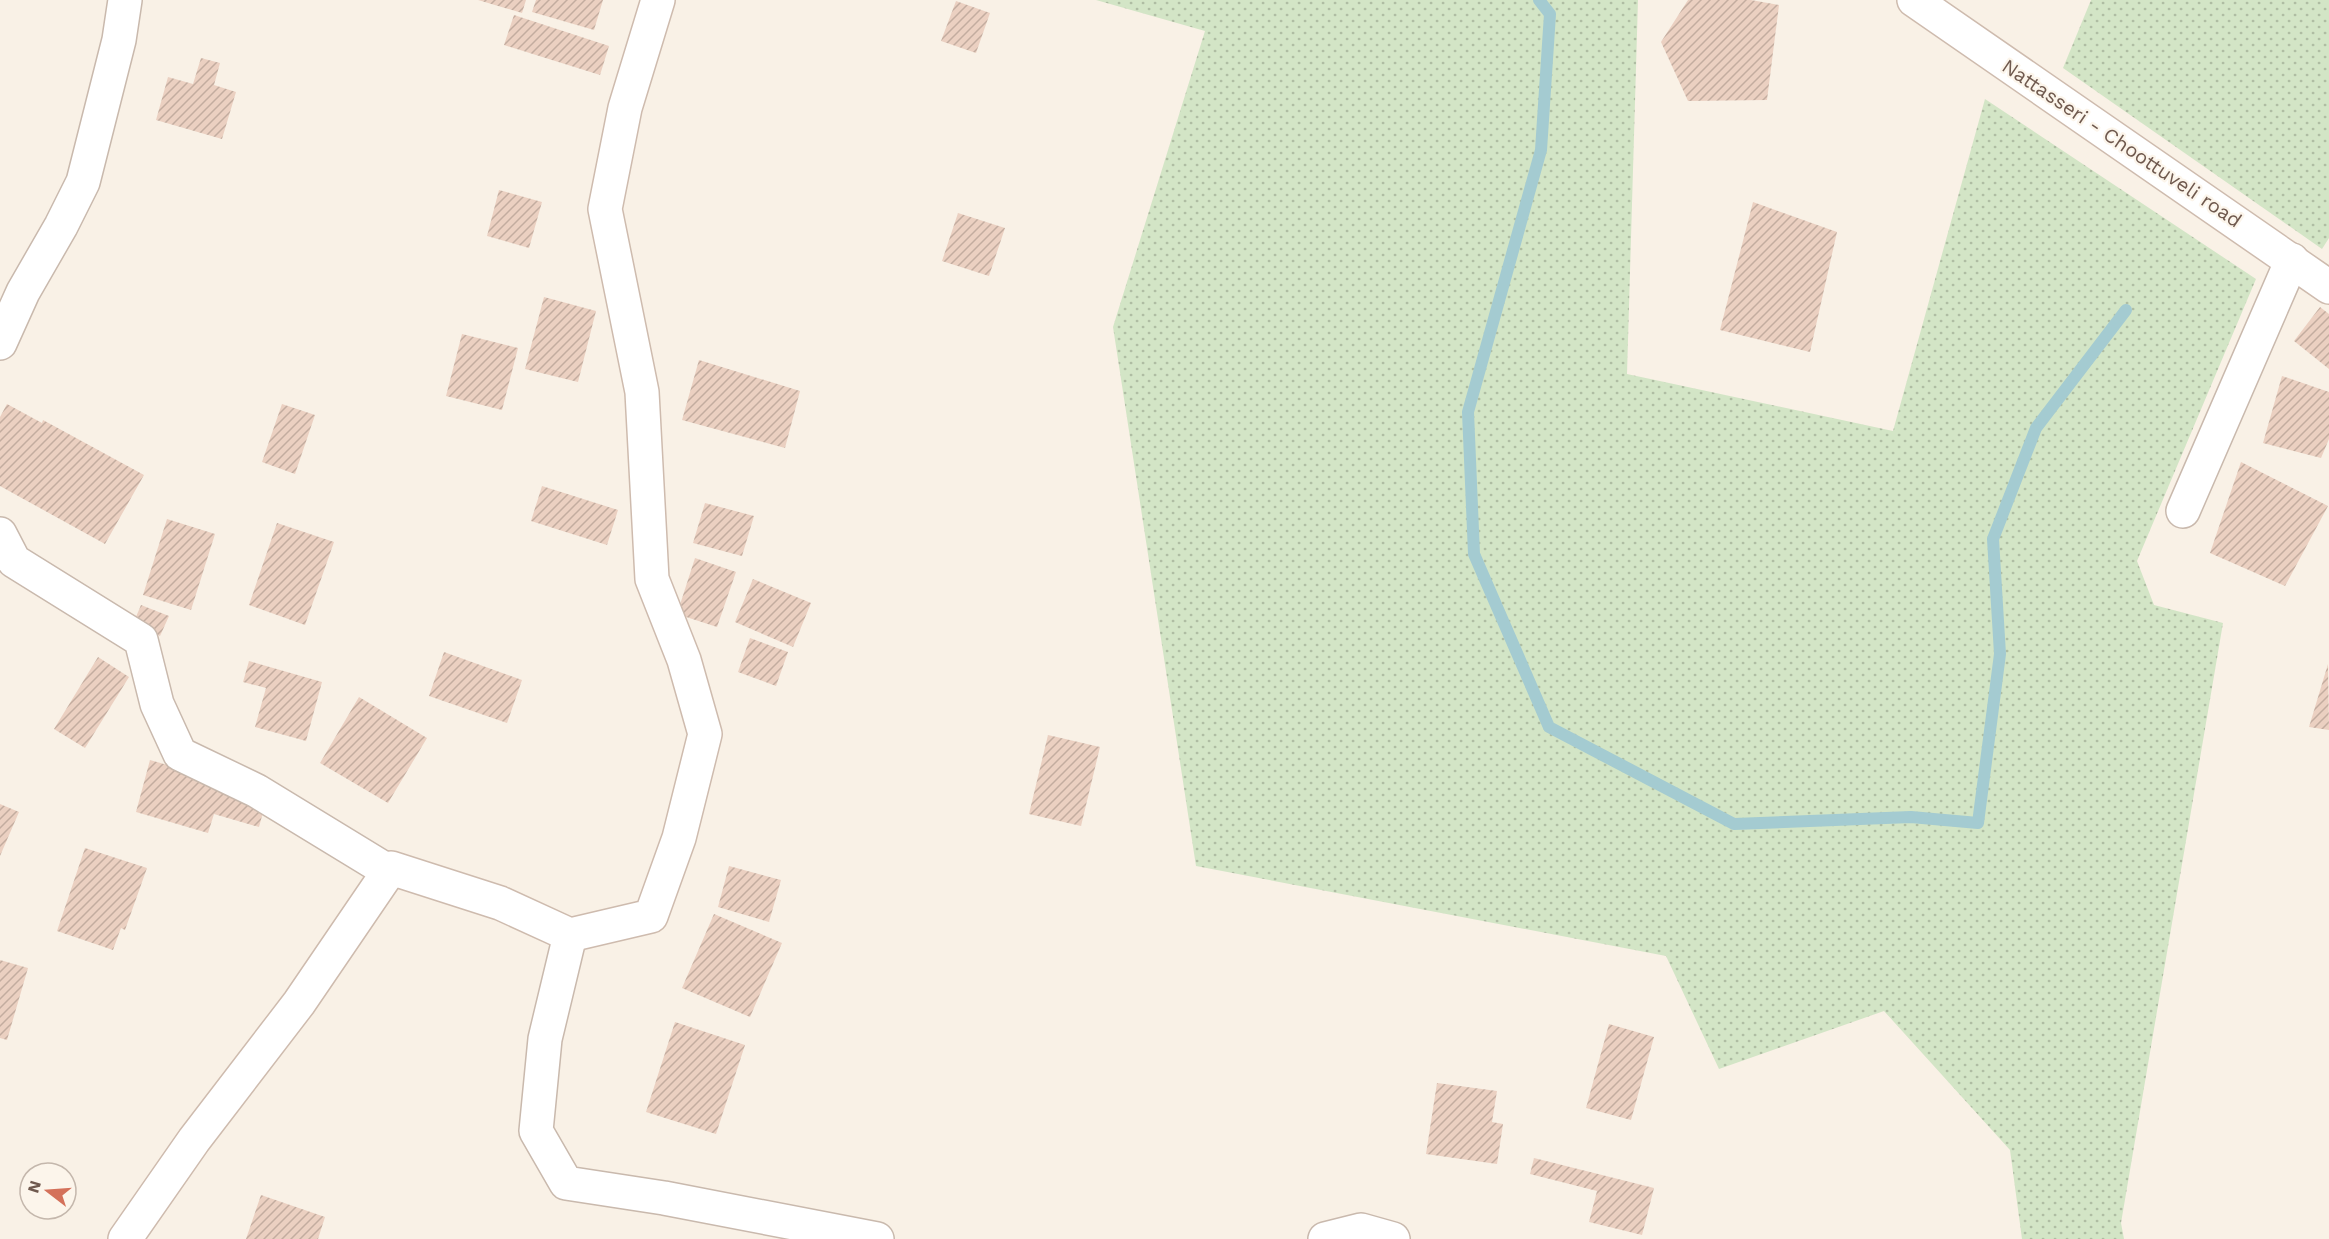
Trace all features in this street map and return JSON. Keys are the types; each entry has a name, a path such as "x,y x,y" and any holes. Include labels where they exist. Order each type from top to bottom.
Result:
{"main road":[{"path":"0,343 23,292 61,226 82,182 119,40 125,0"},
{"path":"125,1239 194,1140 299,1003 391,868 500,903 570,935 651,916 679,838 705,734 684,660 652,579 642,392 605,209 625,108 658,0"},
{"name":"Nattasseri - Choottuveli road","path":"1914,0 2329,287"},
{"path":"2183,511 2292,260"},
{"path":"0,534 14,561 141,640 157,704 180,754 257,791 388,871"},
{"path":"570,935 545,1039 536,1131 566,1183 676,1200 877,1239"},
{"path":"1325,1239 1360,1230 1394,1239"}],"green space":[{"path":"1096,0 1638,0 1627,374 1893,431 1985,99 2256,279 2137,561 2154,605 2223,623 2121,1223 2124,1239 2022,1239 2010,1150 1884,1011 1719,1069 1666,956 1196,866 1113,327 1205,31"},
{"path":"2091,0 2329,0 2329,238 2322,249 2063,68"}],"building":[{"path":"478,0 526,0 522,13"},
{"path":"536,0 603,0 594,30 532,12"},
{"path":"1688,0 1751,0 1779,5 1767,100 1688,101 1661,42"},
{"path":"956,1 990,13 976,53 941,41"},
{"path":"514,15 609,46 600,75 504,45"},
{"path":"201,58 220,63 214,85 236,92 222,139 156,120 168,77 193,84"},
{"path":"499,190 542,202 529,248 487,236"},
{"path":"1753,202 1837,232 1810,352 1720,330"},
{"path":"958,213 1005,228 989,276 942,261"},
{"path":"544,297 596,311 578,382 525,369"},
{"path":"2320,307 2329,314 2329,369 2294,341"},
{"path":"462,334 518,348 502,410 446,396"},
{"path":"699,360 800,391 785,448 682,420"},
{"path":"2282,376 2329,392 2329,439 2321,458 2263,443"},
{"path":"7,404 42,423 43,420 144,475 105,544 0,486 0,417"},
{"path":"282,404 315,415 295,474 262,462"},
{"path":"2241,462 2328,506 2285,586 2210,553"},
{"path":"542,486 618,510 607,545 531,521"},
{"path":"705,503 754,516 742,556 693,543"},
{"path":"167,519 215,534 191,610 143,595"},
{"path":"277,523 334,542 305,625 249,605"},
{"path":"695,558 736,572 717,627 677,614"},
{"path":"753,579 811,603 793,647 735,622"},
{"path":"141,605 169,616 160,636 133,624"},
{"path":"750,638 788,652 776,686 738,672"},
{"path":"444,652 522,680 507,723 429,696"},
{"path":"98,657 129,677 85,748 54,729"},
{"path":"249,661 322,682 306,741 255,727 266,688 243,682"},
{"path":"2328,664 2329,730 2309,727"},
{"path":"359,697 427,738 388,803 320,763"},
{"path":"1048,735 1100,747 1081,826 1029,814"},
{"path":"150,760 268,794 259,827 214,814 208,833 136,812"},
{"path":"0,804 19,812 0,856"},
{"path":"85,848 147,868 125,930 121,928 113,950 57,931"},
{"path":"729,866 781,880 769,922 718,907"},
{"path":"714,914 782,943 750,1017 682,988"},
{"path":"0,960 28,968 7,1040 0,1038"},
{"path":"675,1022 745,1045 716,1134 646,1112"},
{"path":"1609,1024 1654,1037 1631,1120 1586,1108"},
{"path":"1437,1083 1497,1091 1492,1122 1503,1124 1497,1164 1426,1154"},
{"path":"1534,1158 1654,1188 1642,1235 1589,1222 1597,1191 1530,1174"},
{"path":"261,1195 325,1217 318,1239 246,1239"}],"waterway":[{"path":"1539,0 1550,14 1541,150 1468,412 1474,554 1549,727 1734,824 1911,817 1978,823 2000,654 1993,539 2036,428 2126,310"}]}
